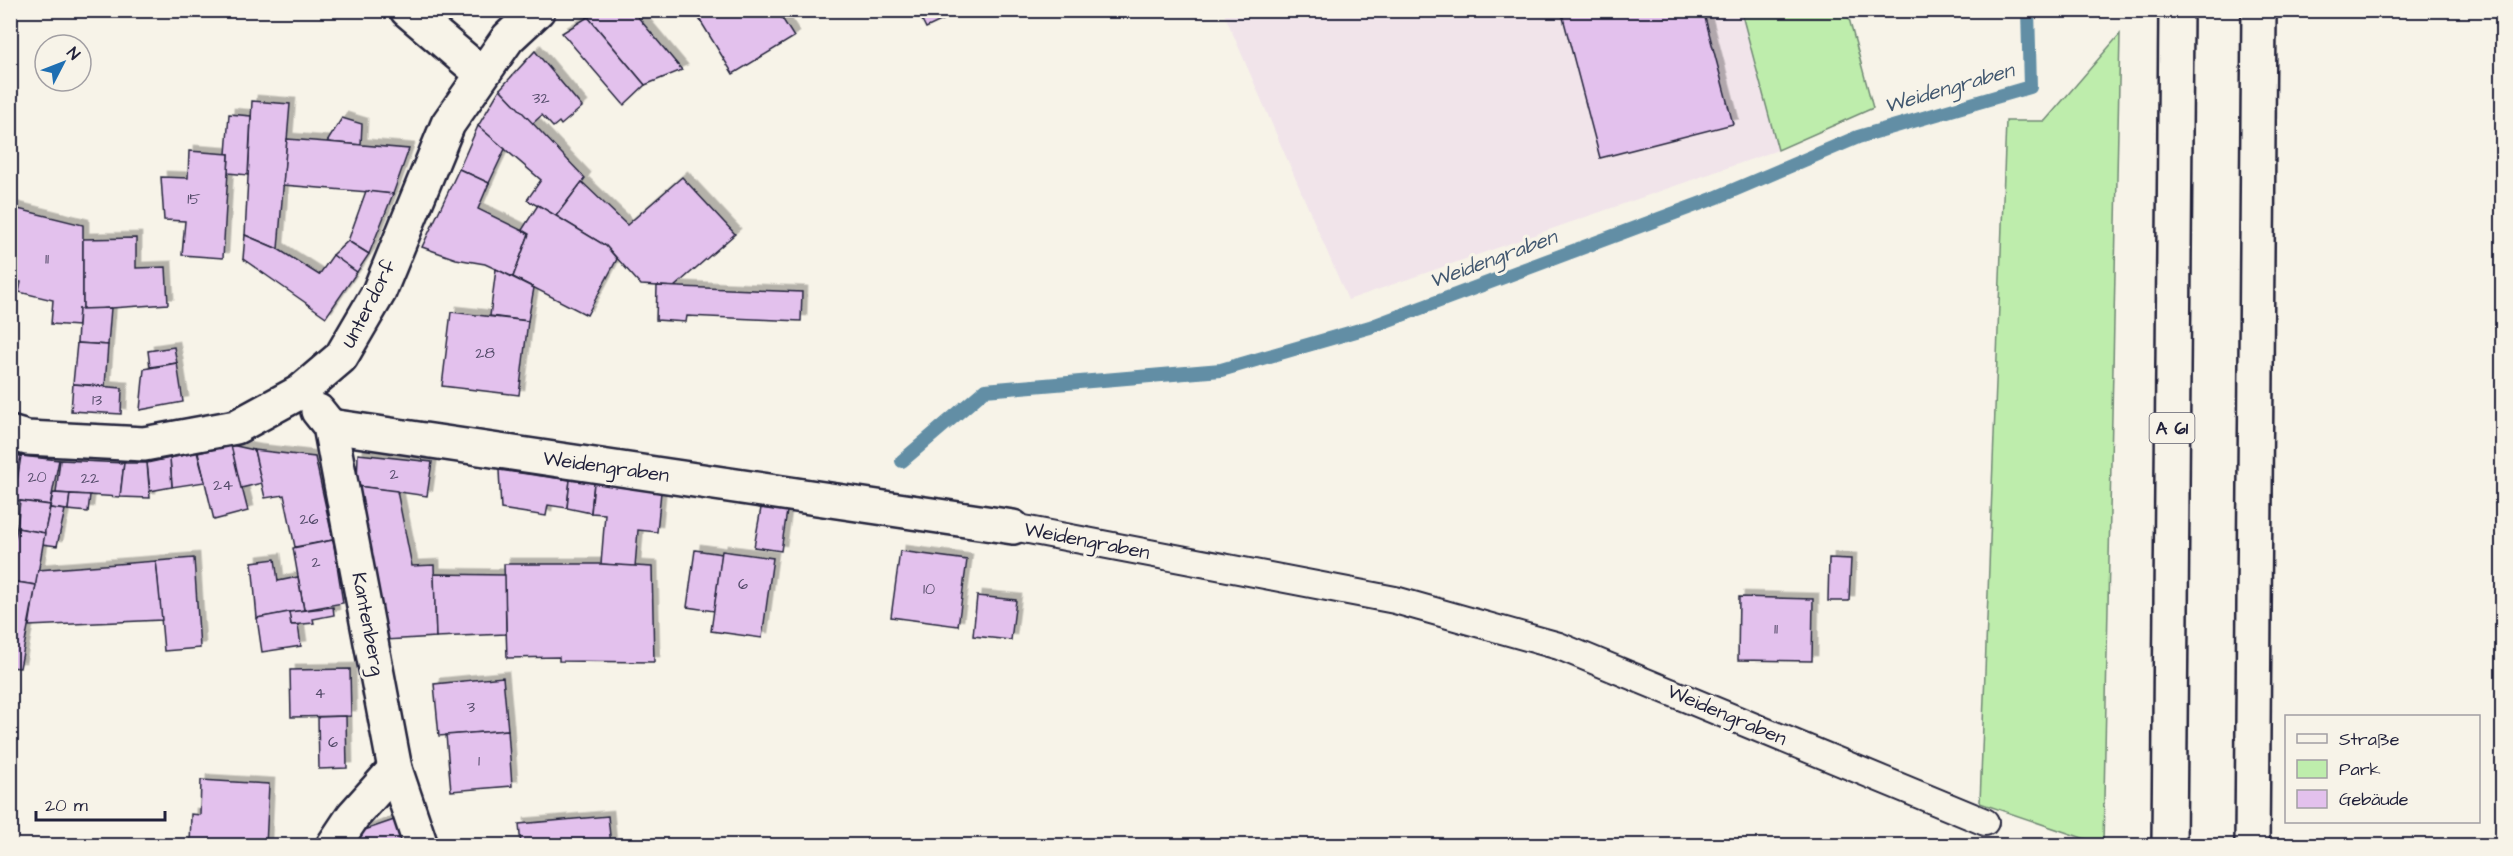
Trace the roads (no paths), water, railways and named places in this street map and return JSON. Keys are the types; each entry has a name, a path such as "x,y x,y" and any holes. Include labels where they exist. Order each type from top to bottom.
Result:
{"main road":[{"path":"407,10 482,74"},
{"name":"Unterdorf","path":"10,433 27,438 144,444 236,427 300,392 341,357 379,292 448,124 508,38 538,10"},
{"name":"A 61","path":"2169,846 2176,10"},
{"path":"2252,846 2259,10"},
{"path":"300,392 330,426"},
{"name":"Weidengraben","path":"330,426 1013,527"},
{"name":"Kantenberg","path":"330,426 395,769 421,846"},
{"path":"333,846 353,816 395,769"}],"lane":[{"name":"Weidengraben","path":"1013,527 1395,600 1559,646 1984,822"}],"waterway":[{"name":"Weidengraben","path":"902,461 985,390 1221,370 1370,327 1715,198 1858,137 2030,87 2028,10"}]}
